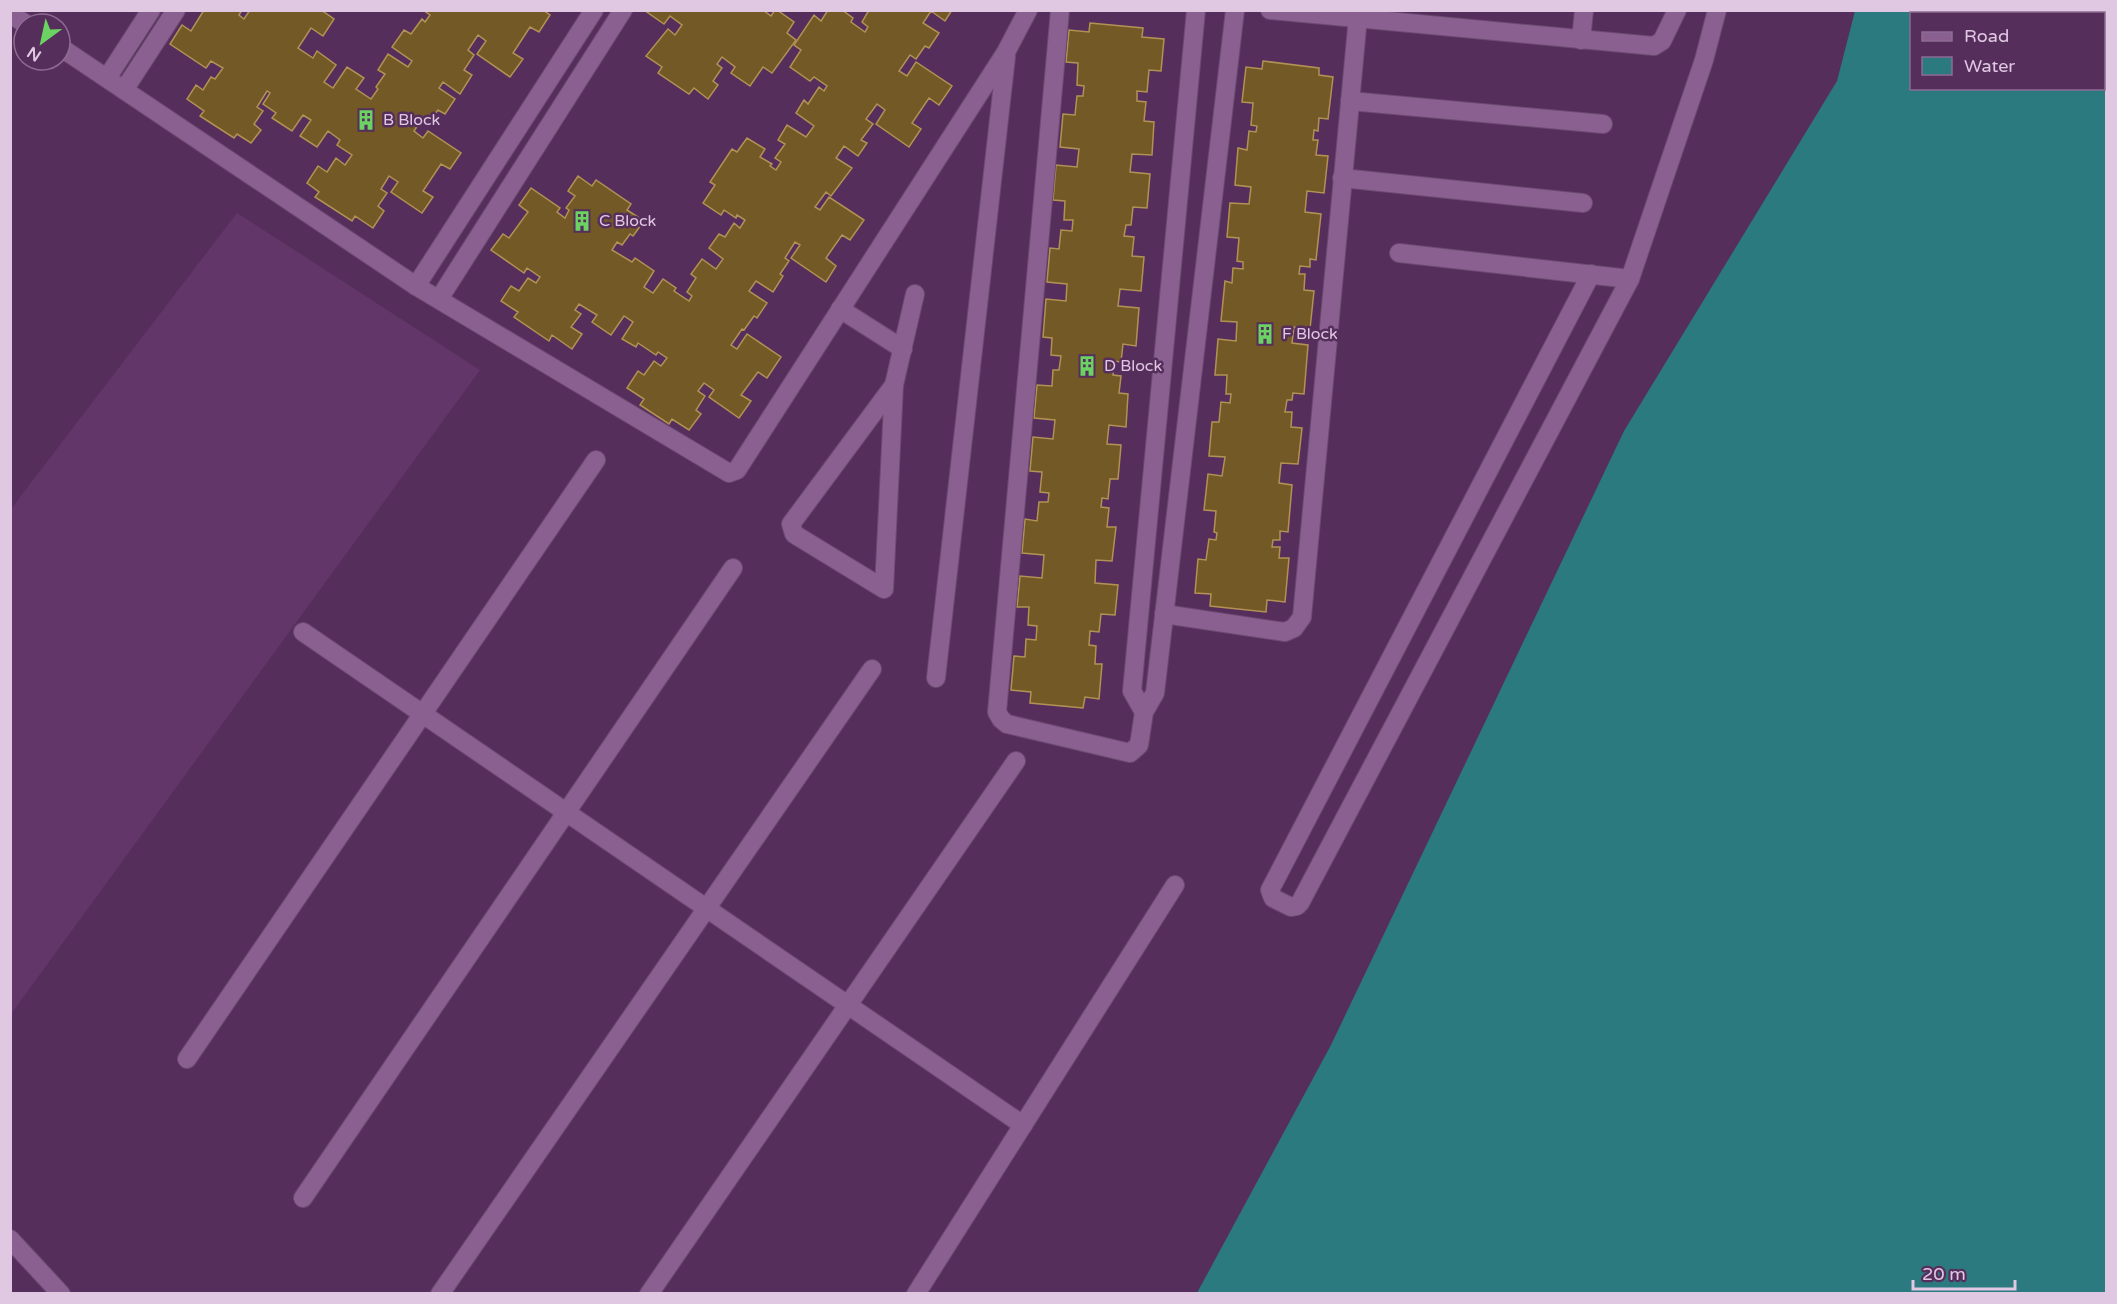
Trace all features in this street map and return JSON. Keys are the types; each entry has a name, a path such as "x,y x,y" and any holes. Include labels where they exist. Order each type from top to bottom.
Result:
{"street":[{"path":"107,78 151,10"},
{"path":"124,90 176,10"},
{"path":"416,286 594,10"},
{"path":"439,299 623,10"},
{"path":"72,55 416,286 729,472 737,470 1006,52 1028,10"},
{"path":"1060,10 997,712 1007,724 1130,753 1139,745 1144,712 1155,693 1235,10"},
{"path":"1144,712 1132,691 1196,10"},
{"path":"1270,10 1654,46 1662,41 1677,10"},
{"path":"1581,40 1584,10"},
{"path":"1591,274 1270,890 1273,898 1291,907 1300,903 1630,279 1704,60 1717,10"},
{"path":"1164,614 1284,632 1294,628 1302,617 1358,17"},
{"path":"936,678 1006,52"},
{"path":"1350,101 1603,124"},
{"path":"1342,178 1583,203"},
{"path":"1399,253 1630,279"},
{"path":"894,385 791,524 794,534 884,589 894,385 915,294"},
{"path":"840,309 903,349"},
{"path":"187,1059 596,460"},
{"path":"303,1198 733,568"},
{"path":"303,632 1023,1125"},
{"path":"440,1293 872,669"},
{"path":"649,1293 1016,761"},
{"path":"916,1293 1174,885"},
{"path":"10,1239 61,1293"}],"shaded area":[{"path":"237,213 480,370 11,1014 11,509"}],"water":[{"path":"1855,11 2106,11 2106,1293 1197,1293 1331,1045 1624,431 1837,81"}],"building":[{"name":"B Block","path":"204,10 242,10 239,15 244,19 250,10 321,10 334,19 323,36 311,28 298,48 313,58 317,51 336,65 324,82 333,88 347,67 364,78 356,89 371,99 385,74 378,70 388,54 408,67 412,61 392,47 404,30 411,34 422,19 425,22 430,15 423,10 543,10 550,15 539,32 530,27 513,53 523,59 510,77 477,54 486,41 478,35 468,50 474,55 464,70 472,75 460,94 443,82 439,88 455,99 445,114 438,110 428,123 422,119 414,131 423,138 428,131 461,153 450,169 441,164 423,191 433,197 422,213 391,192 398,182 389,176 381,189 387,193 378,206 384,211 373,228 355,216 352,221 315,197 319,192 307,183 318,166 327,172 336,158 345,165 352,155 337,145 340,140 328,131 317,147 300,136 311,120 303,115 292,131 272,118 276,113 263,104 270,93 267,91 257,107 263,111 254,124 261,130 251,143 237,134 234,138 200,116 204,111 187,99 196,85 203,90 211,77 215,79 223,68 211,61 206,68 170,44 182,25 191,31"},
{"path":"644,10 763,10 771,16 777,10 794,22 787,33 796,40 772,73 763,67 750,86 731,73 735,67 722,57 717,64 722,68 713,81 718,85 708,99 694,88 689,94 658,73 662,67 646,56 668,29 675,35 682,25 670,16 664,24"},
{"name":"C Block","path":"828,10 842,10 853,18 851,22 865,32 868,27 862,22 869,10 952,10 945,21 931,11 923,23 939,33 929,48 925,46 916,59 910,55 899,71 907,76 916,62 952,86 939,105 929,98 912,123 921,129 909,147 876,124 885,110 877,104 866,119 873,124 861,140 867,143 858,156 844,146 836,158 852,168 831,196 826,192 815,207 820,210 829,197 864,220 850,240 842,235 826,258 836,266 826,282 791,258 800,245 795,242 785,258 789,261 780,274 783,276 773,292 756,281 749,291 767,303 757,318 754,316 731,345 737,349 747,334 781,357 767,378 758,372 741,395 751,401 739,418 709,397 714,390 704,383 698,391 705,396 696,410 701,414 689,430 672,419 669,424 640,405 644,399 627,388 638,371 644,375 654,361 661,366 667,358 658,352 656,355 638,343 636,347 622,339 633,322 624,316 611,335 592,322 597,315 579,304 575,310 581,314 571,327 582,334 572,349 552,335 549,341 514,317 518,312 501,301 511,286 519,291 528,278 536,283 540,277 527,268 524,273 491,250 503,234 509,238 528,212 519,205 531,188 560,208 557,212 565,218 569,210 566,208 575,196 568,191 578,176 592,186 596,180 631,204 627,210 644,221 633,236 630,234 622,245 617,242 612,250 632,262 635,258 654,271 644,287 653,293 663,279 676,288 674,291 689,301 692,296 687,292 696,278 691,274 702,259 716,269 723,259 709,248 719,234 725,237 734,223 740,228 745,220 737,215 736,218 724,210 721,215 703,203 715,185 710,182 732,149 737,152 747,138 765,149 760,157 772,164 770,166 776,170 781,162 775,158 785,144 778,140 787,125 806,137 814,126 796,113 804,100 808,104 819,87 824,91 827,86 814,77 810,81 790,67 801,50 794,45 814,15 821,21"},
{"name":"D Block","path":"1090,23 1143,28 1142,37 1164,39 1161,71 1149,70 1147,92 1137,91 1137,101 1146,102 1144,121 1154,122 1152,155 1132,154 1130,172 1150,174 1147,208 1133,207 1131,225 1126,225 1124,236 1134,237 1132,256 1144,257 1141,291 1120,289 1118,306 1139,308 1136,346 1123,344 1121,362 1114,361 1113,375 1121,376 1119,393 1128,394 1126,427 1109,425 1107,444 1121,445 1118,479 1110,479 1108,499 1102,498 1101,507 1109,508 1107,527 1116,527 1112,561 1096,560 1095,583 1118,585 1115,615 1101,614 1099,632 1090,631 1089,645 1096,646 1095,664 1102,664 1099,699 1085,697 1083,708 1030,703 1031,692 1011,690 1014,656 1025,657 1026,639 1036,640 1037,626 1028,625 1029,607 1017,607 1020,576 1042,578 1044,555 1022,553 1025,519 1037,521 1039,502 1048,502 1049,493 1040,492 1042,472 1030,471 1033,437 1053,439 1055,420 1034,418 1037,385 1052,386 1053,370 1059,370 1061,356 1051,355 1052,338 1043,337 1046,299 1066,301 1067,284 1047,282 1050,248 1059,249 1061,230 1072,231 1073,220 1064,220 1065,201 1053,200 1056,165 1077,167 1079,149 1060,147 1063,114 1075,115 1077,96 1083,96 1084,86 1077,85 1078,63 1066,62 1069,30 1089,32"},
{"name":"F Block","path":"1263,61 1319,68 1319,75 1333,77 1328,119 1319,118 1318,131 1314,130 1313,140 1318,140 1316,155 1328,156 1324,193 1307,191 1305,212 1321,214 1316,260 1310,259 1310,267 1300,266 1299,274 1305,274 1304,290 1314,291 1310,329 1294,327 1292,343 1308,345 1304,394 1293,393 1292,400 1287,400 1285,412 1292,412 1291,427 1302,428 1298,464 1281,463 1279,483 1292,485 1288,532 1280,531 1280,540 1273,540 1272,547 1280,547 1279,558 1289,558 1285,602 1267,600 1266,612 1210,606 1211,594 1195,593 1198,559 1206,560 1209,539 1216,540 1217,533 1214,532 1216,511 1204,510 1208,474 1222,476 1225,457 1209,456 1212,422 1219,422 1221,402 1230,403 1231,394 1226,394 1227,375 1215,375 1218,339 1236,341 1237,322 1221,321 1225,281 1232,283 1233,268 1243,269 1243,262 1237,261 1239,238 1227,237 1230,203 1249,204 1251,187 1235,185 1238,148 1247,150 1249,131 1256,132 1257,126 1251,125 1253,103 1242,102 1246,67 1262,69"}],"place":[{"name":"B Block","path":"366,120"},
{"name":"C Block","path":"582,221"},
{"name":"F Block","path":"1265,334"},
{"name":"D Block","path":"1087,366"}]}
